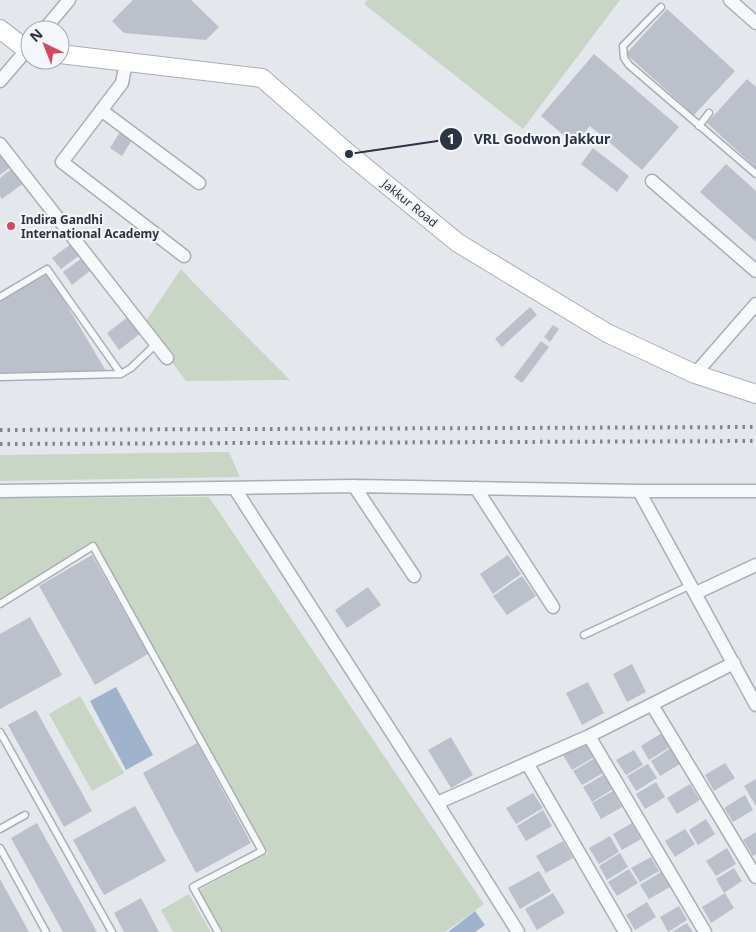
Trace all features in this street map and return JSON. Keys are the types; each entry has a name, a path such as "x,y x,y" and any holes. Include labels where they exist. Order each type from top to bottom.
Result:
{"street":[{"path":"52,20 69,0"},
{"path":"730,0 756,23"},
{"path":"0,29 20,43"},
{"name":"Jakkur Road","path":"70,55 262,78 349,154 458,243 607,333 695,374 756,394"},
{"path":"0,81 20,59"},
{"path":"126,62 122,83 62,162 184,256"},
{"path":"101,110 199,183"},
{"path":"0,144 167,358"},
{"path":"652,181 756,271"},
{"path":"695,374 756,304"},
{"path":"354,486 414,576"},
{"path":"0,491 354,486 756,491"},
{"path":"476,488 553,607"},
{"path":"235,489 518,932"},
{"path":"639,491 756,705"},
{"path":"693,589 756,565"},
{"path":"437,803 589,736 734,663"},
{"path":"652,705 756,877"},
{"path":"589,736 705,932"},
{"path":"527,763 625,932"}],"lane":[{"path":"661,6 623,46 624,58 629,65 756,174"},
{"path":"699,126 709,113"},
{"path":"0,297 47,269 121,374"},
{"path":"0,376 121,374 131,368 156,344"},
{"path":"0,604 93,546 262,851 193,887 218,932"},
{"path":"584,635 693,589"},
{"path":"0,732 112,932"},
{"path":"0,829 25,815"},
{"path":"0,848 46,932"}],"green space":[{"path":"368,0 620,0 523,129 364,4"},
{"path":"181,269 290,380 186,381 144,324"},
{"path":"229,452 240,477 0,481 0,455"},
{"path":"209,497 484,904 445,932 223,932 199,890 268,853 94,541 0,599 0,498"},
{"path":"80,696 124,773 92,791 49,714"},
{"path":"189,894 211,932 173,932 161,910"}],"water":[{"path":"116,687 153,755 126,770 90,701"},
{"path":"475,911 485,925 475,932 448,932"}],"building":[{"path":"133,0 191,0 219,27 206,40 124,33 112,21"},
{"path":"667,9 735,71 694,115 626,54"},
{"path":"594,54 679,127 642,170 590,126 574,144 541,116"},
{"path":"747,79 756,87 756,168 707,123"},
{"path":"120,132 132,140 122,156 110,148"},
{"path":"593,148 629,176 617,192 581,164"},
{"path":"2,153 12,166 0,175 0,154"},
{"path":"726,164 756,191 756,242 700,192"},
{"path":"14,167 25,182 2,199 0,196 0,178"},
{"path":"71,244 80,255 61,269 52,258"},
{"path":"82,258 91,270 72,285 63,272"},
{"path":"47,272 106,371 0,373 0,300"},
{"path":"530,307 537,315 502,347 495,339"},
{"path":"128,317 141,333 119,350 107,333"},
{"path":"553,325 559,329 550,342 544,337"},
{"path":"541,341 549,347 522,383 514,377"},
{"path":"92,555 148,654 95,685 39,586"},
{"path":"508,555 521,574 493,594 480,574"},
{"path":"522,576 536,596 507,615 493,596"},
{"path":"368,587 381,605 347,628 335,610"},
{"path":"30,617 62,675 0,709 0,634"},
{"path":"632,664 646,692 627,702 613,674"},
{"path":"588,682 604,713 582,725 566,693"},
{"path":"36,710 92,811 64,827 8,725"},
{"path":"662,733 670,747 649,760 641,746"},
{"path":"451,737 473,775 451,788 428,750"},
{"path":"585,741 594,757 572,770 563,755"},
{"path":"197,743 251,843 196,873 143,773"},
{"path":"671,748 680,764 660,776 651,761"},
{"path":"634,750 643,765 626,775 616,760"},
{"path":"595,758 603,773 582,785 573,771"},
{"path":"725,763 735,778 714,791 705,775"},
{"path":"648,764 657,778 636,791 627,776"},
{"path":"605,774 613,789 592,802 583,787"},
{"path":"756,779 756,806 744,786"},
{"path":"656,782 665,797 645,809 636,794"},
{"path":"690,784 700,800 677,814 667,798"},
{"path":"613,791 622,807 601,819 592,803"},
{"path":"533,793 543,808 516,824 506,808"},
{"path":"745,795 753,810 733,822 724,808"},
{"path":"135,806 166,861 104,895 73,840"},
{"path":"543,810 552,826 526,841 517,826"},
{"path":"706,819 715,834 698,845 689,830"},
{"path":"37,823 97,932 63,932 11,838"},
{"path":"632,823 641,839 622,850 613,834"},
{"path":"685,829 695,844 675,857 665,841"},
{"path":"756,832 756,854 753,856 743,840"},
{"path":"610,836 619,852 599,864 589,848"},
{"path":"563,841 573,858 546,873 536,856"},
{"path":"727,848 736,864 716,876 706,861"},
{"path":"620,853 628,867 607,880 599,866"},
{"path":"651,857 659,871 640,882 631,868"},
{"path":"734,868 742,881 724,893 716,879"},
{"path":"629,869 638,883 617,896 608,882"},
{"path":"539,871 551,891 520,909 508,888"},
{"path":"661,872 670,887 649,899 640,885"},
{"path":"0,879 29,932 0,932"},
{"path":"553,893 565,913 537,930 525,909"},
{"path":"725,893 734,908 711,923 702,907"},
{"path":"141,898 159,932 124,932 114,913"},
{"path":"647,902 656,917 635,930 626,915"},
{"path":"679,906 687,920 668,932 660,917"},
{"path":"687,923 693,932 672,932"}],"railway":[{"path":"0,430 756,427"},
{"path":"0,444 756,441"}],"place":[{"name":"VRL Godwon Jakkur","path":"349,154"},
{"name":"Indira Gandhi International Academy","path":"11,226"}]}
